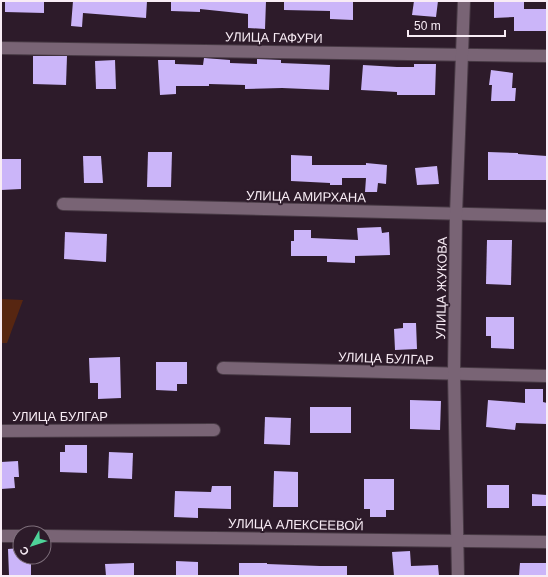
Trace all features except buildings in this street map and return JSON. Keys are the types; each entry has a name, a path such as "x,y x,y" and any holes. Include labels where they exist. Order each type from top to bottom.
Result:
{"street":[{"name":"УЛИЦА ЖУКОВА","path":"458,576 456,540 454,374 456,214 464,1"},
{"name":"УЛИЦА ГАФУРИ","path":"1,48 547,56"},
{"name":"УЛИЦА АМИРХАНА","path":"64,204 547,216"},
{"name":"УЛИЦА БУЛГАР","path":"223,368 547,376"},
{"name":"УЛИЦА БУЛГАР","path":"1,431 214,430"},
{"path":"3,536 12,536"},
{"name":"УЛИЦА АЛЕКСЕЕВОЙ","path":"52,536 547,542"}],"shaded area":[{"path":"1,299 23,300 7,343 1,343"}]}
